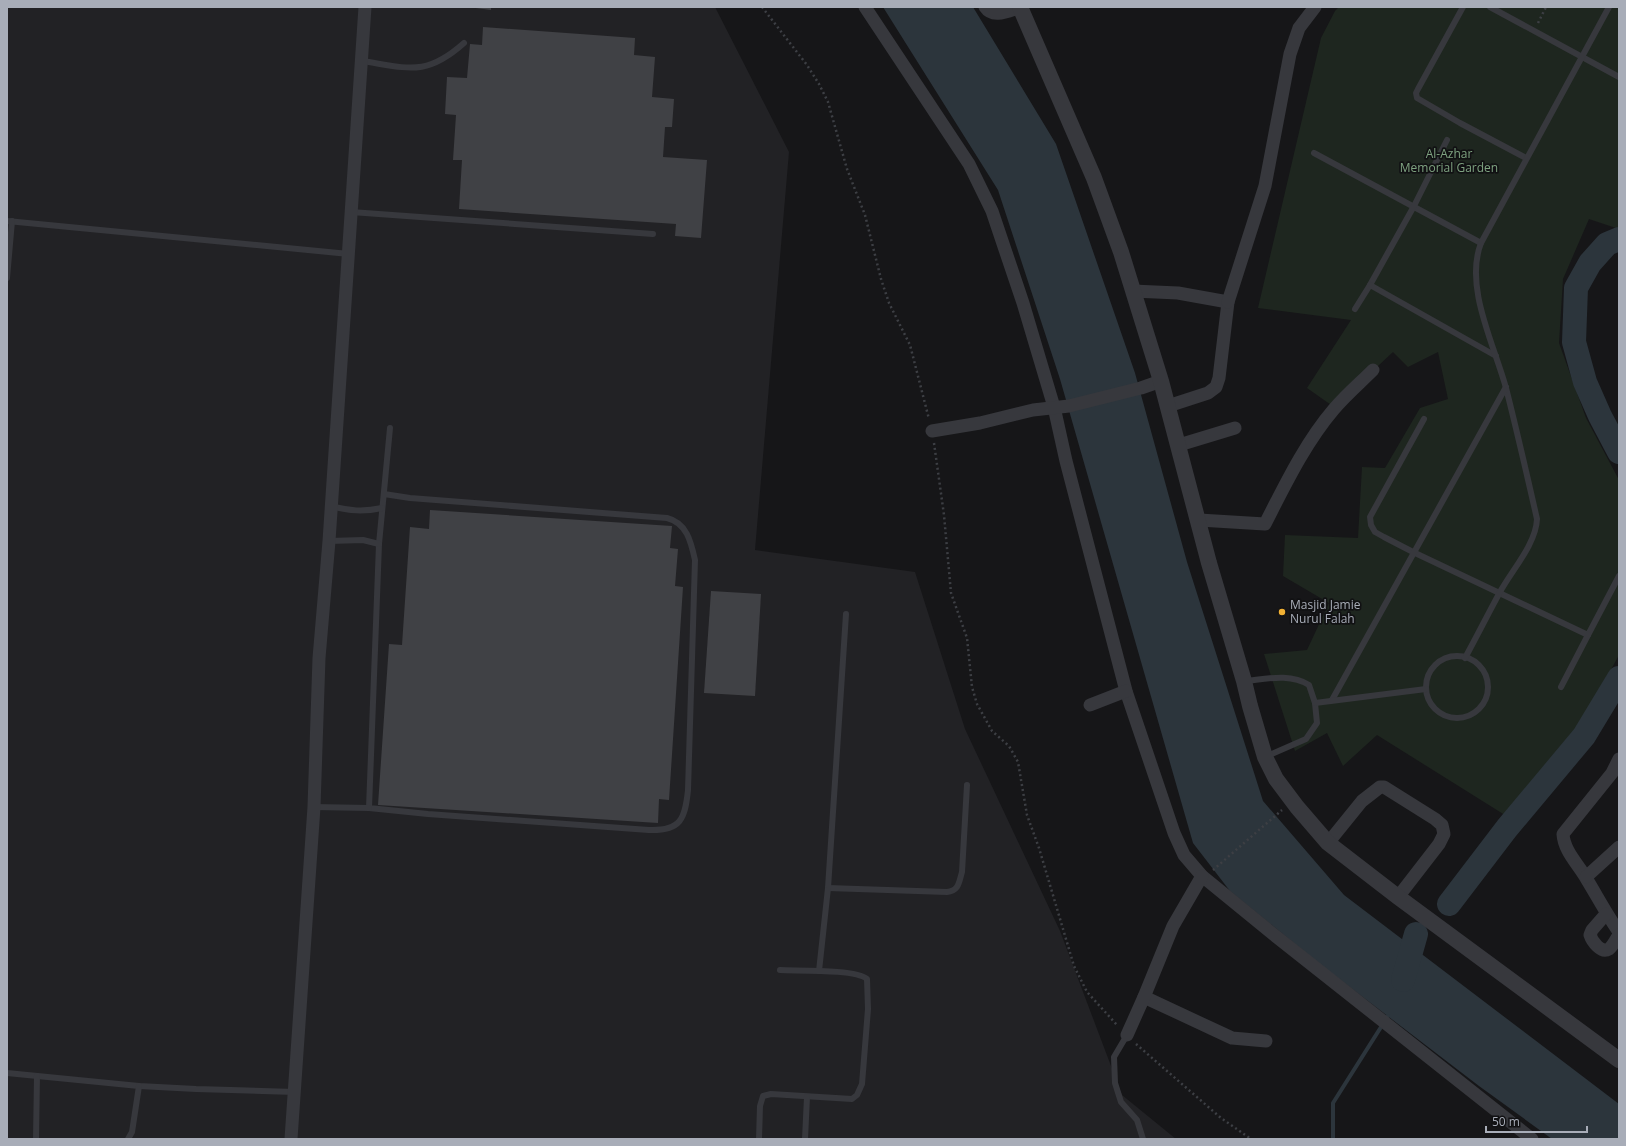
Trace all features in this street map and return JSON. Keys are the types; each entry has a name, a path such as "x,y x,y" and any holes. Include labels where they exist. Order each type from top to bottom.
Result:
{"street":[{"path":"291,1139 314,807 319,658 329,541 365,7"},
{"path":"865,7 969,164 992,211 1023,303 1054,407 1066,461 1126,691 1174,833 1184,855 1202,876 1532,1139"},
{"path":"985,7 989,12 995,14 1021,7 1094,178 1121,252 1161,381 1199,520 1209,563 1250,706 1265,757 1276,779 1297,807 1328,843 1398,897 1619,1060"},
{"path":"1168,406 1208,393 1216,387 1219,378 1228,302 1265,186 1290,54 1299,28 1315,7"},
{"path":"1133,291 1178,293 1228,302"},
{"path":"1199,520 1265,524 1296,466 1317,432 1334,409 1373,370"},
{"path":"932,431 980,423 1033,410 1069,406 1141,388 1161,381"},
{"path":"1179,445 1235,428"},
{"path":"1090,705 1126,691"},
{"path":"1606,914 1592,930 1590,935 1592,941 1604,950 1610,948 1619,933 1606,914 1586,877 1568,851 1563,842 1563,834 1612,773 1619,759"},
{"path":"1328,843 1362,801 1380,787 1384,787 1435,819 1442,825 1444,834 1439,844 1398,897"},
{"path":"1586,877 1619,847"},
{"path":"1127,1035 1173,926 1202,876"},
{"path":"1144,997 1232,1038 1266,1041"}],"lane":[{"path":"1463,7 1418,89 1416,93 1417,98 1526,158"},
{"path":"1490,7 1619,77"},
{"path":"1465,658 1500,593 1533,537 1537,526 1537,519 1506,387 1482,312 1476,275 1477,253 1526,158 1609,7"},
{"path":"362,61 405,68 420,68 435,64 464,44"},
{"path":"1355,309 1414,206 1447,140"},
{"path":"1314,153 1481,243"},
{"path":"351,212 653,234"},
{"path":"7,278 9,221 349,254"},
{"path":"1370,285 1496,356"},
{"path":"1332,700 1506,387"},
{"path":"1424,419 1370,517 1371,525 1375,532 1413,552 1588,635"},
{"path":"369,808 379,544 390,428"},
{"path":"314,807 369,808 436,815 659,830 671,828 682,817 686,810 688,790 694,560 688,534 675,520 667,518 410,498 384,494"},
{"path":"331,506 366,512 382,508"},
{"path":"329,541 363,540 379,544"},
{"path":"1561,687 1619,576"},
{"path":"819,971 828,888 846,614"},
{"path":"1456,656 1465,658 1475,663 1483,671 1487,682 1487,693 1484,703 1476,712 1466,717 1455,718 1444,716 1435,709 1428,700 1426,689 1427,679 1431,670 1437,663 1446,658 1456,656"},
{"path":"1244,681 1278,677 1303,681 1309,684 1315,703 1317,723 1306,739 1265,757"},
{"path":"1315,703 1426,689"},
{"path":"828,888 947,892 954,890 959,885 962,872 967,786"},
{"path":"760,1139 760,1106 763,1096 771,1094 852,1099 857,1095 862,1084 868,1009 867,980 864,976 850,973 780,970"},
{"path":"1127,1035 1114,1057 1115,1083 1121,1102 1137,1120 1143,1139"},
{"path":"7,1073 139,1086 295,1092"},
{"path":"36,1139 37,1076"},
{"path":"128,1139 132,1132 139,1086"},
{"path":"805,1139 807,1097"}],"path":[{"path":"762,7 807,65 828,102 848,169 865,215 881,279 889,303 910,345 932,431 944,515 951,593 967,638 972,687 977,704 992,731 1009,746 1018,762 1027,815 1039,848 1074,966 1087,992 1127,1035 1221,1118 1251,1139"},
{"path":"1534,31 1546,7"},
{"path":"1217,867 1280,812"}],"shaded area":[{"path":"7,7 715,7 789,152 755,550 915,572 965,729 1060,931 1122,1095 1176,1139 7,1139"},
{"path":"883,7 973,7 1056,144 1135,373 1187,562 1263,801 1344,895 1619,1104 1619,1139 1552,1139 1479,1086 1321,965 1230,891 1193,843 1060,379 998,190"}],"green space":[{"name":"Al-Azhar Memorial Garden","path":"1339,7 1619,7 1619,229 1589,219 1563,279 1559,343 1586,418 1619,480 1619,655 1575,735 1516,822 1377,735 1343,766 1327,733 1295,751 1264,654 1307,650 1329,603 1283,576 1285,535 1358,538 1362,467 1385,468 1420,408 1448,399 1438,352 1408,367 1393,352 1334,407 1307,388 1351,320 1258,308 1321,38 1335,11"}],"building":[{"path":"468,7 491,7 491,10"},
{"path":"483,27 635,38 634,55 655,57 652,97 674,99 672,127 665,127 663,157 707,160 701,238 675,236 676,224 459,209 462,160 453,160 456,115 445,114 447,77 467,78 470,44 482,45"},
{"path":"430,510 672,526 670,548 678,549 675,586 683,587 669,800 659,799 658,823 378,805 389,644 402,645 410,527 429,529"},
{"path":"711,591 761,594 755,696 704,693"}],"waterway":[{"path":"1619,239 1607,244 1590,263 1576,288 1574,342 1585,382 1600,416 1619,452"},
{"path":"1449,904 1507,828 1584,736 1619,678"},
{"path":"1403,980 1416,934"},
{"path":"1333,1139 1333,1103 1388,1016"}],"place":[{"name":"Masjid Jamie Nurul Falah","path":"1282,612"}]}
